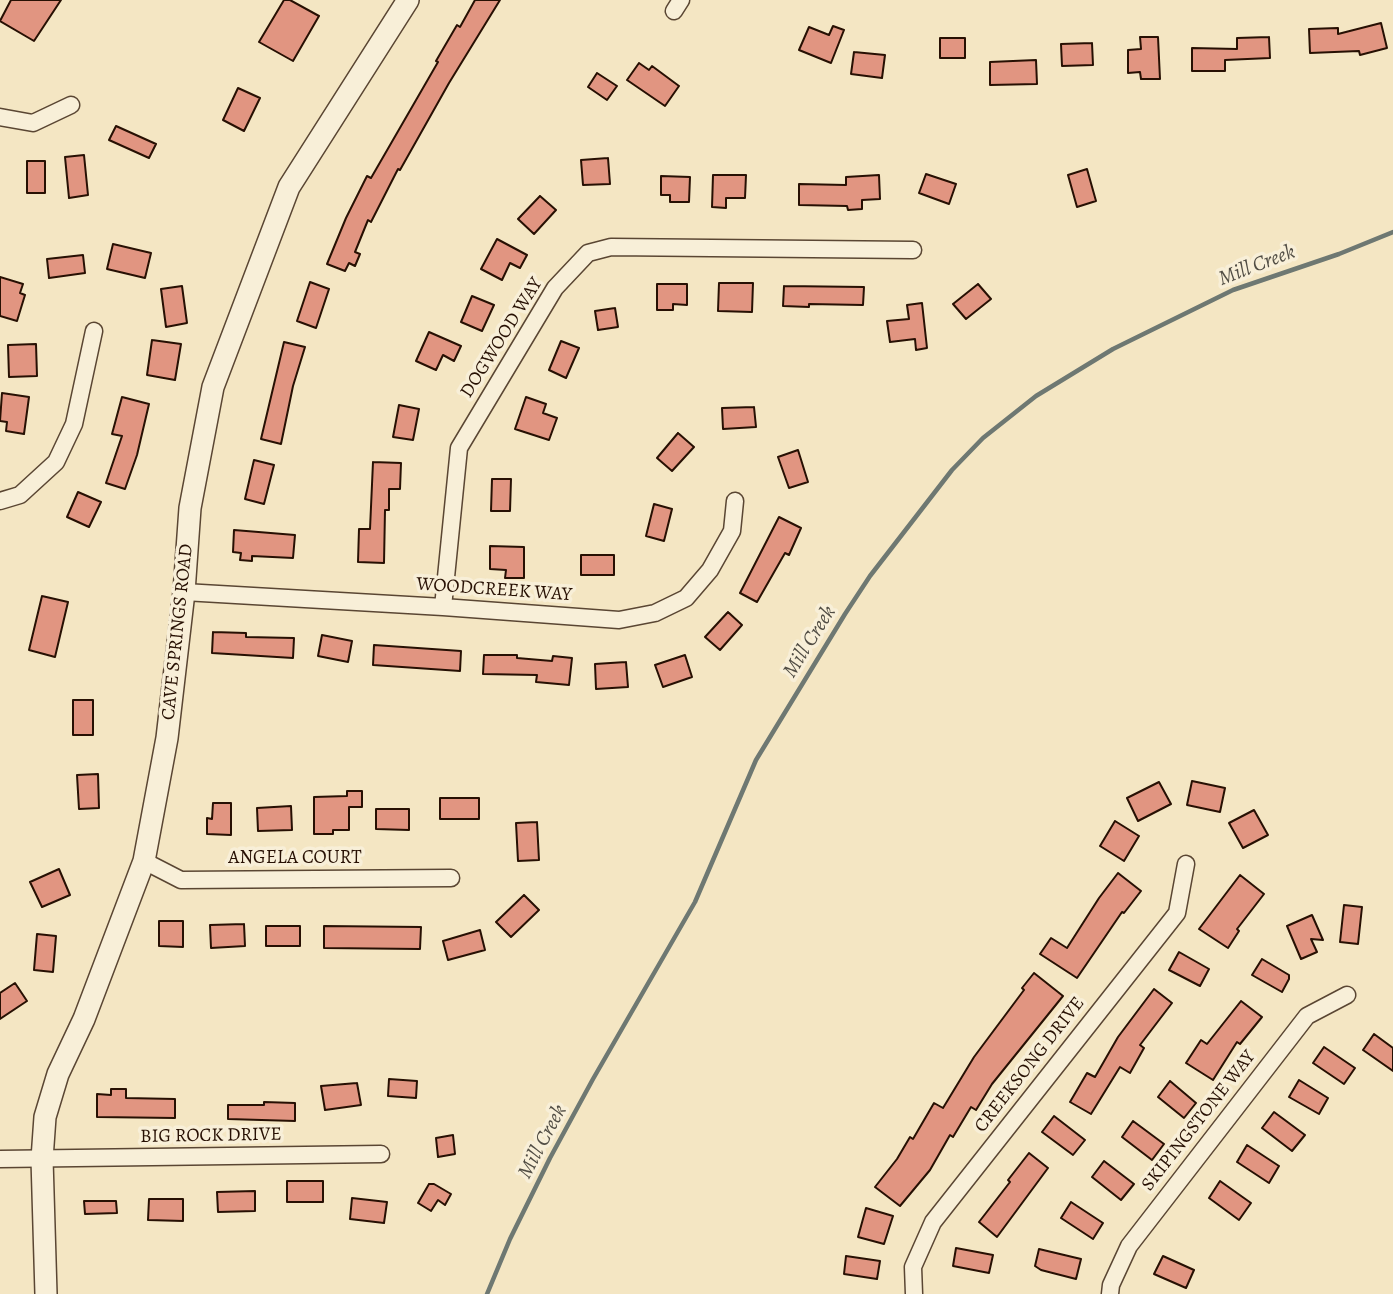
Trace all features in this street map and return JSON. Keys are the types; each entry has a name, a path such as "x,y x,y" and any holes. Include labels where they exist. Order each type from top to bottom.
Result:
{"street":[{"name":"CAVE SPRINGS ROAD","path":"46,1294 42,1159 46,1117 58,1074 84,1019 144,861 167,738 184,592 190,508 213,387 289,187 408,0"},
{"path":"0,117 33,123 71,106"},
{"name":"DOGWOOD WAY","path":"443,607 459,448 555,288 587,253 611,247 913,250"},
{"path":"0,501 20,495 56,462 74,424 94,331"},
{"name":"WOODCREEK WAY","path":"184,592 619,620 655,614 686,598 710,570 732,531 735,501"},
{"name":"ANGELA COURT","path":"144,861 181,880 452,878"},
{"name":"CREEKSONG DRIVE","path":"914,1294 913,1267 933,1222 1177,913 1186,864"},
{"name":"SKIPINGSTONE WAY","path":"1110,1294 1111,1285 1129,1246 1307,1016 1347,995"},
{"name":"BIG ROCK DRIVE","path":"0,1159 381,1154"}],"building":[{"path":"11,0 61,0 34,41 0,21"},
{"path":"284,0 290,0 319,16 293,61 259,42"},
{"path":"475,0 500,0 400,170 398,169 371,222 368,220 355,252 360,254 355,266 349,263 345,271 327,264 367,176 371,178 457,25 460,27"},
{"path":"1381,23 1387,48 1360,55 1359,51 1310,53 1309,29 1338,28 1338,34"},
{"path":"833,26 844,30 831,63 799,50 809,27 829,35"},
{"path":"1140,37 1158,37 1160,79 1141,79 1140,72 1128,73 1128,50 1141,49"},
{"path":"1269,37 1270,58 1225,60 1225,71 1192,71 1192,48 1237,49 1237,38"},
{"path":"940,38 965,38 965,58 940,58"},
{"path":"1092,43 1093,65 1062,66 1061,44"},
{"path":"854,52 885,55 882,78 851,74"},
{"path":"1036,60 1037,84 990,85 990,62"},
{"path":"639,63 649,70 652,66 679,86 665,106 627,80"},
{"path":"597,73 617,86 607,100 588,87"},
{"path":"238,88 260,98 244,131 223,120"},
{"path":"116,126 156,144 149,158 109,140"},
{"path":"84,155 88,195 69,198 65,157"},
{"path":"608,158 610,184 583,185 581,160"},
{"path":"27,161 45,161 45,193 27,193"},
{"path":"1087,169 1096,201 1077,207 1068,175"},
{"path":"926,174 956,184 949,204 919,193"},
{"path":"713,175 746,175 745,198 726,198 726,208 712,207"},
{"path":"879,175 880,199 862,200 862,209 799,205 799,184 846,185 846,177"},
{"path":"661,176 690,177 689,202 670,202 670,195 661,195"},
{"path":"540,196 556,210 534,234 518,219"},
{"path":"497,239 527,255 520,268 510,263 502,280 481,269"},
{"path":"113,244 151,253 145,278 107,269"},
{"path":"83,255 85,273 49,278 47,259"},
{"path":"0,277 23,284 20,293 25,295 17,321 0,316"},
{"path":"310,282 329,289 316,328 297,321"},
{"path":"719,283 753,283 752,312 718,311"},
{"path":"657,284 687,284 687,305 673,304 673,310 657,310"},
{"path":"978,284 991,299 966,319 953,304"},
{"path":"182,286 187,323 166,327 161,289"},
{"path":"784,286 864,287 863,305 783,306"},
{"path":"472,296 494,305 482,331 461,322"},
{"path":"922,303 927,348 916,350 915,339 890,342 887,321 909,319 907,305"},
{"path":"615,308 618,327 598,330 595,311"},
{"path":"429,332 461,346 454,361 443,355 436,370 416,361"},
{"path":"152,340 181,344 175,380 147,375"},
{"path":"561,341 579,348 566,378 549,370"},
{"path":"284,342 305,347 293,386 281,444 261,439"},
{"path":"36,344 37,376 9,377 8,345"},
{"path":"2,393 29,397 24,434 6,431 7,422 0,421"},
{"path":"122,397 149,404 137,455 125,489 106,483 122,436 112,434"},
{"path":"526,397 546,404 543,413 557,418 549,440 515,429"},
{"path":"399,405 419,409 413,440 393,437"},
{"path":"754,407 756,427 723,429 722,408"},
{"path":"678,433 694,447 672,471 657,458"},
{"path":"798,450 808,482 789,488 778,457"},
{"path":"254,460 274,465 264,504 245,499"},
{"path":"373,462 401,463 400,489 389,489 389,510 385,510 384,563 358,562 359,529 370,529"},
{"path":"492,479 511,479 510,511 491,511"},
{"path":"78,492 101,502 89,527 67,517"},
{"path":"654,504 672,509 664,541 646,536"},
{"path":"779,517 801,528 789,555 785,553 757,602 740,593"},
{"path":"234,530 295,535 293,558 252,556 252,561 240,560 241,553 233,552"},
{"path":"490,546 524,547 524,578 505,578 506,570 490,569"},
{"path":"581,555 614,555 614,575 581,575"},
{"path":"42,596 68,602 55,657 29,650"},
{"path":"728,612 742,625 720,650 705,637"},
{"path":"213,632 246,633 246,637 294,638 293,658 212,653"},
{"path":"322,635 352,641 348,662 318,656"},
{"path":"374,645 461,651 460,671 373,665"},
{"path":"484,655 517,655 517,658 552,661 553,656 572,658 569,685 536,682 537,675 483,674"},
{"path":"685,655 692,677 663,687 655,665"},
{"path":"626,662 628,687 596,689 595,664"},
{"path":"73,700 93,700 93,735 73,735"},
{"path":"98,774 99,808 79,809 77,775"},
{"path":"1192,781 1225,788 1220,812 1187,805"},
{"path":"1159,782 1171,804 1138,821 1127,798"},
{"path":"347,791 362,791 362,807 349,807 349,830 333,830 333,834 314,834 314,797 347,796"},
{"path":"440,798 479,798 479,819 440,819"},
{"path":"213,803 231,803 231,835 207,834 207,818 212,819"},
{"path":"291,806 292,830 258,831 257,808"},
{"path":"376,809 409,809 409,830 376,829"},
{"path":"1254,810 1268,835 1243,848 1229,823"},
{"path":"1115,821 1139,836 1124,861 1100,846"},
{"path":"537,822 539,860 518,861 516,823"},
{"path":"59,869 70,895 42,907 30,882"},
{"path":"1118,873 1141,891 1124,913 1122,912 1077,978 1040,954 1051,938 1067,948"},
{"path":"1240,875 1264,894 1237,929 1239,931 1228,948 1199,929"},
{"path":"524,895 539,910 511,937 496,922"},
{"path":"1344,905 1362,907 1358,944 1340,942"},
{"path":"1312,915 1323,940 1311,939 1317,952 1301,959 1287,926"},
{"path":"159,921 183,921 183,947 159,946"},
{"path":"244,924 245,946 211,948 210,925"},
{"path":"266,926 300,926 300,946 266,946"},
{"path":"324,926 421,927 420,949 324,948"},
{"path":"480,930 485,950 448,960 443,941"},
{"path":"37,934 56,936 53,972 34,970"},
{"path":"1179,952 1209,969 1200,986 1169,970"},
{"path":"1262,959 1289,975 1282,992 1252,975"},
{"path":"1034,973 1063,996 992,1084 976,1110 971,1107 953,1137 950,1135 930,1170 900,1206 875,1187 910,1137 913,1139 934,1103 943,1108 974,1057"},
{"path":"15,983 27,1001 0,1019 0,993"},
{"path":"1154,989 1172,1003 1140,1045 1144,1048 1130,1073 1120,1067 1091,1114 1070,1102 1087,1073 1095,1077 1118,1037"},
{"path":"1241,1001 1262,1017 1240,1044 1237,1042 1213,1080 1186,1063 1201,1040 1207,1044"},
{"path":"1374,1034 1393,1048 1393,1071 1363,1050"},
{"path":"1324,1047 1355,1068 1344,1084 1313,1063"},
{"path":"389,1079 417,1081 416,1098 388,1096"},
{"path":"1299,1080 1328,1098 1319,1114 1289,1097"},
{"path":"1170,1081 1196,1103 1184,1118 1158,1097"},
{"path":"357,1083 361,1105 325,1110 321,1086"},
{"path":"111,1089 126,1089 126,1098 175,1099 175,1118 97,1117 97,1094 111,1095"},
{"path":"264,1102 295,1103 295,1121 228,1119 228,1105 264,1105"},
{"path":"1274,1112 1305,1135 1292,1151 1262,1128"},
{"path":"1054,1116 1085,1140 1073,1155 1042,1132"},
{"path":"1133,1121 1164,1144 1152,1160 1122,1137"},
{"path":"453,1135 455,1154 438,1157 436,1138"},
{"path":"1247,1145 1279,1166 1269,1183 1237,1162"},
{"path":"1029,1153 1048,1168 997,1237 979,1222"},
{"path":"1104,1161 1134,1184 1121,1200 1092,1177"},
{"path":"287,1181 323,1181 323,1202 287,1202"},
{"path":"1220,1181 1251,1203 1239,1220 1209,1198"},
{"path":"429,1184 451,1194 445,1205 438,1200 431,1211 418,1203"},
{"path":"255,1191 255,1211 218,1212 217,1192"},
{"path":"352,1198 387,1202 384,1223 350,1219"},
{"path":"149,1199 183,1199 183,1221 148,1220"},
{"path":"84,1201 116,1201 117,1213 85,1214"},
{"path":"1071,1202 1103,1223 1093,1239 1061,1218"},
{"path":"866,1208 893,1216 884,1244 858,1237"},
{"path":"956,1248 993,1255 989,1273 953,1266"},
{"path":"1039,1249 1081,1259 1076,1279 1035,1266"},
{"path":"846,1256 880,1261 877,1279 844,1274"},
{"path":"1163,1256 1194,1270 1186,1288 1154,1274"}],"waterway":[{"name":"Mill Creek","path":"487,1294 510,1239 550,1158 695,902 756,760 870,576 952,470 983,438 1036,396 1113,349 1233,290 1339,254 1393,232"}]}
